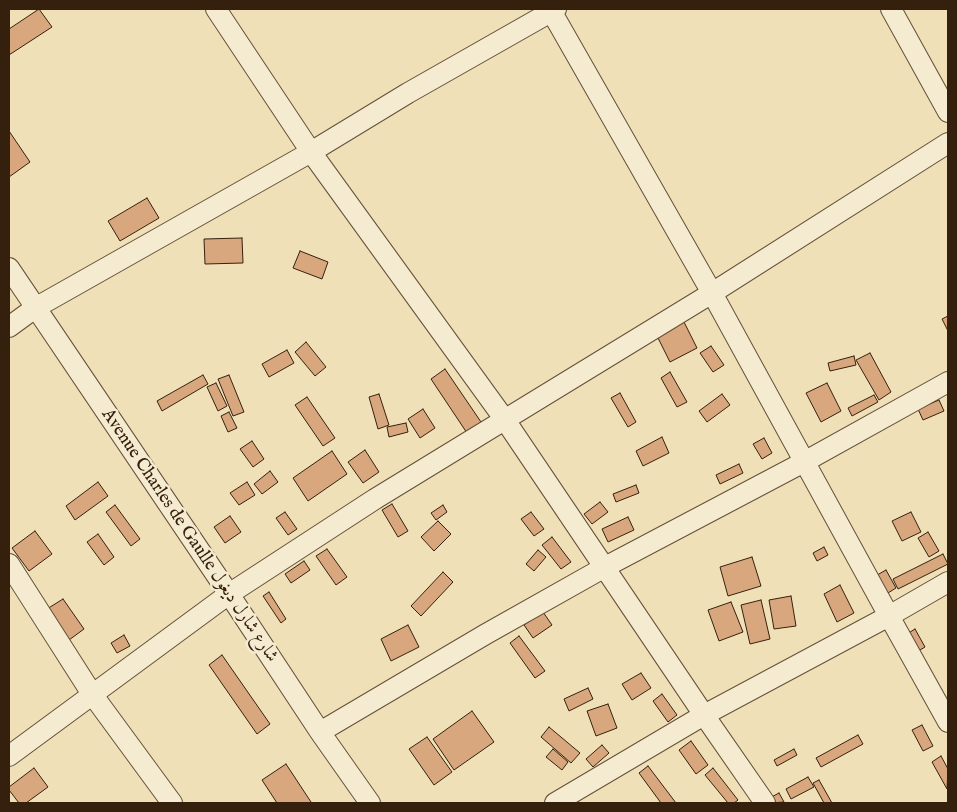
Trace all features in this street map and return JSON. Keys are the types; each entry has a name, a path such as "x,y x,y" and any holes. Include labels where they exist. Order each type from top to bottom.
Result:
{"street":[{"path":"216,9 311,152 505,420 704,715 766,803"},
{"path":"891,9 948,112"},
{"path":"9,327 36,308 311,152 408,93 553,10 948,722"},
{"path":"9,756 229,594 375,499 712,294 948,143"},
{"name":"Avenue Charles de Gaulle شارع شارل ديغول","path":"9,268 320,732 370,803"},
{"path":"320,732 486,634 605,567 804,462 948,382"},
{"path":"9,564 92,694 172,803"},
{"path":"555,803 704,715 948,582"}],"building":[{"path":"39,9 52,27 9,55 9,29"},
{"path":"9,131 30,162 9,177"},
{"path":"147,198 159,218 120,241 108,221"},
{"path":"242,238 243,263 205,264 204,239"},
{"path":"300,251 328,262 322,279 293,268"},
{"path":"948,316 948,331 942,319"},
{"path":"684,322 697,348 670,362 657,336"},
{"path":"306,342 326,367 315,376 295,352"},
{"path":"711,346 724,365 713,372 700,353"},
{"path":"287,350 294,363 269,377 262,364"},
{"path":"870,353 891,392 879,400 856,360"},
{"path":"854,356 856,365 830,371 828,363"},
{"path":"445,369 481,422 467,433 431,379"},
{"path":"670,372 687,402 677,407 661,378"},
{"path":"203,375 208,384 162,411 157,401"},
{"path":"229,375 244,412 233,416 218,379"},
{"path":"216,383 227,406 218,411 207,387"},
{"path":"827,383 841,411 821,422 806,393"},
{"path":"620,393 636,422 628,427 611,398"},
{"path":"379,394 389,425 378,429 369,397"},
{"path":"722,394 730,405 707,422 699,411"},
{"path":"874,395 878,402 852,416 848,408"},
{"path":"307,397 335,438 323,446 295,405"},
{"path":"939,400 944,411 923,420 918,409"},
{"path":"423,409 435,428 420,438 408,419"},
{"path":"229,412 237,428 228,432 221,416"},
{"path":"406,423 408,432 389,437 387,427"},
{"path":"662,437 669,453 643,466 636,451"},
{"path":"764,438 772,453 762,459 753,444"},
{"path":"252,441 264,459 253,467 240,449"},
{"path":"365,450 379,472 363,483 348,462"},
{"path":"332,451 347,474 308,501 293,478"},
{"path":"739,464 743,473 720,484 716,475"},
{"path":"270,471 278,482 262,494 254,484"},
{"path":"98,482 108,496 75,520 66,506"},
{"path":"247,482 255,495 239,505 230,493"},
{"path":"636,485 639,493 616,502 613,494"},
{"path":"600,502 608,512 592,524 584,514"},
{"path":"392,504 408,531 398,537 382,510"},
{"path":"115,505 140,539 131,546 106,512"},
{"path":"443,505 447,512 436,520 431,513"},
{"path":"285,512 297,529 288,535 276,518"},
{"path":"531,512 544,529 534,536 521,519"},
{"path":"911,512 921,532 902,541 892,521"},
{"path":"230,516 241,532 225,543 214,527"},
{"path":"628,517 634,530 608,542 602,529"},
{"path":"438,521 451,534 434,551 421,537"},
{"path":"35,531 52,554 29,571 12,548"},
{"path":"928,532 939,551 929,557 918,538"},
{"path":"98,534 114,557 104,565 87,542"},
{"path":"552,537 571,562 561,569 542,545"},
{"path":"824,547 828,555 817,561 813,553"},
{"path":"327,549 347,577 336,585 316,556"},
{"path":"538,550 546,557 534,571 526,564"},
{"path":"943,554 948,564 898,589 893,579"},
{"path":"752,557 761,586 728,596 720,567"},
{"path":"304,561 310,570 291,583 285,574"},
{"path":"886,570 896,588 883,596 872,578"},
{"path":"443,572 453,582 421,616 411,606"},
{"path":"840,585 854,613 837,622 824,594"},
{"path":"269,592 286,619 281,623 263,596"},
{"path":"791,596 796,626 774,629 769,600"},
{"path":"63,599 84,629 69,640 47,609"},
{"path":"761,600 770,639 750,644 741,605"},
{"path":"731,602 743,632 719,641 708,610"},
{"path":"543,612 552,625 533,638 524,625"},
{"path":"408,625 419,647 391,661 381,639"},
{"path":"915,629 925,647 915,653 904,636"},
{"path":"124,635 130,646 117,653 111,643"},
{"path":"519,636 545,671 535,678 510,643"},
{"path":"222,655 270,724 257,734 209,665"},
{"path":"641,673 651,688 632,700 622,684"},
{"path":"588,688 593,699 569,711 564,699"},
{"path":"662,694 677,715 668,722 653,701"},
{"path":"608,704 617,728 596,736 587,711"},
{"path":"472,711 494,742 454,770 433,739"},
{"path":"922,725 933,746 923,751 912,730"},
{"path":"549,727 580,753 571,763 541,737"},
{"path":"858,735 863,744 821,767 816,758"},
{"path":"427,737 452,772 434,785 409,749"},
{"path":"691,741 708,765 696,774 679,750"},
{"path":"602,745 609,753 593,767 586,759"},
{"path":"553,749 568,762 562,770 546,757"},
{"path":"794,749 797,755 777,766 774,760"},
{"path":"941,756 948,769 947,789 932,762"},
{"path":"286,764 310,803 277,803 262,780"},
{"path":"648,766 676,803 661,803 639,773"},
{"path":"34,768 48,787 26,803 19,803 9,790 9,787"},
{"path":"713,768 738,800 734,803 728,803 705,775"},
{"path":"808,777 814,787 791,799 786,789"},
{"path":"819,780 832,803 824,803 813,783"},
{"path":"779,793 784,802 770,803 768,799"}]}
